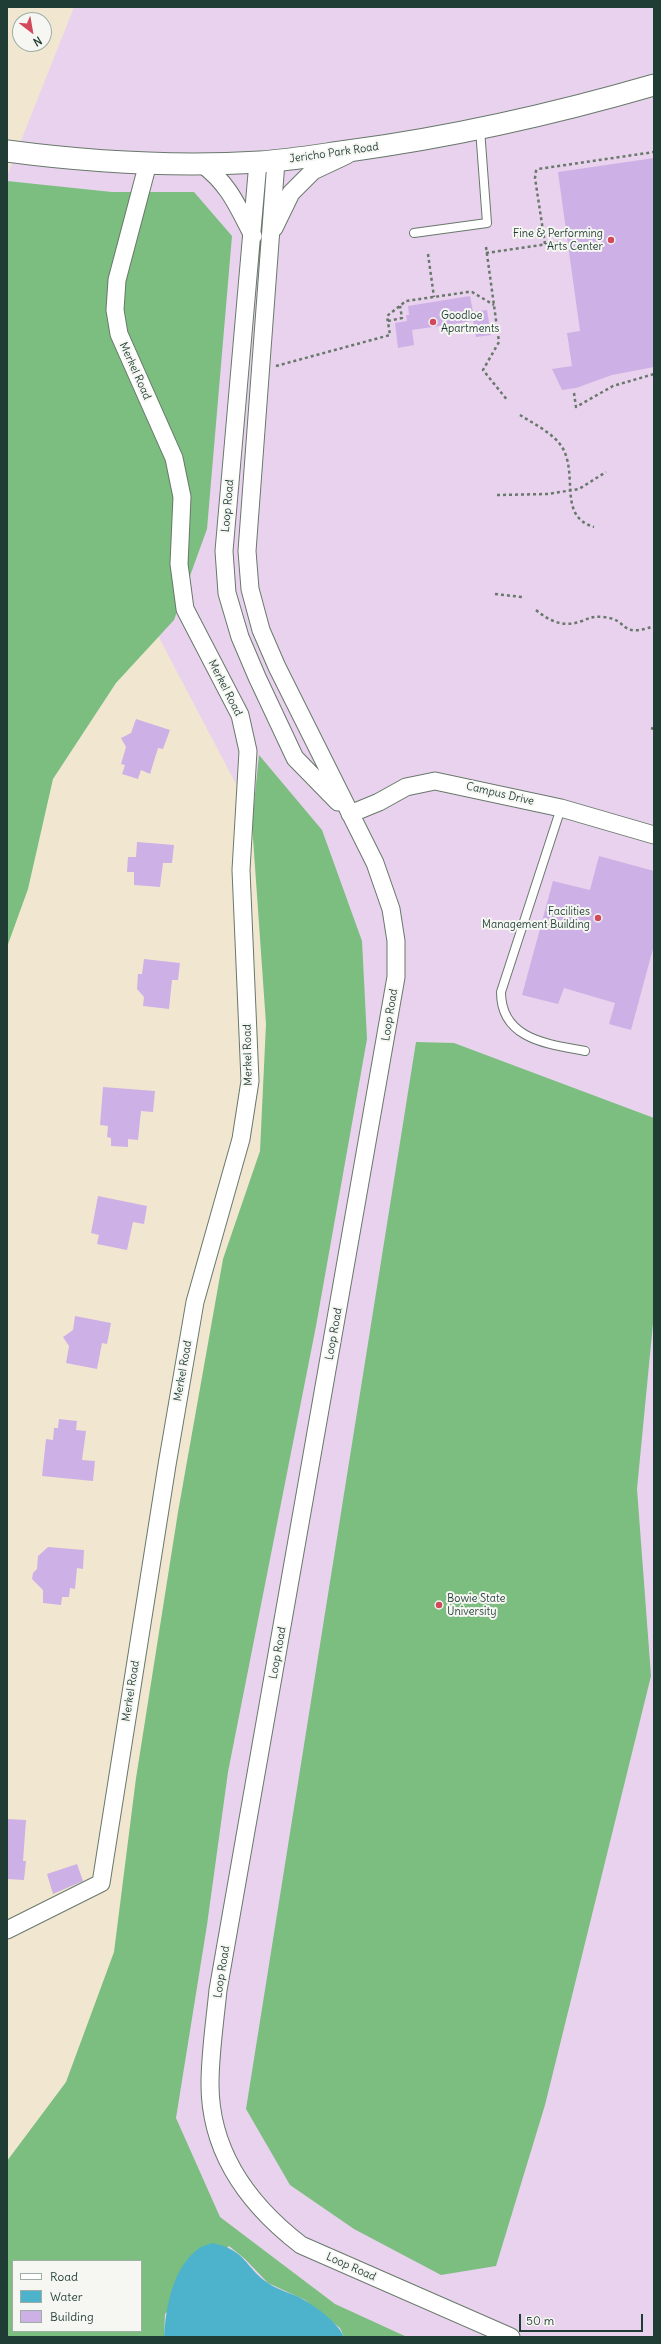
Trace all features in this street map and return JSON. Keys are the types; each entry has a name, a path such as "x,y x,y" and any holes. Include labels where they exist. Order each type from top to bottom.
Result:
{"street":[{"name":"Jericho Park Road","path":"7,151 148,163 202,164 267,162 416,142 480,129 654,84"},
{"path":"270,235 292,193 313,171 360,150"},
{"name":"Loop Road","path":"267,162 270,235 262,370 247,551 250,588 261,630 277,667 375,864 391,910 396,941 396,977 218,1990 212,2051 211,2105 218,2136 241,2185 258,2208 284,2232 301,2245 511,2337"},
{"name":"Loop Road","path":"267,162 253,236 224,551 227,593 240,637 295,758 350,814"},
{"name":"Merkel Road","path":"7,1930 101,1883 166,1465 195,1302 241,1139 250,1081 241,870 248,751 240,716 185,609 179,564 182,497 174,458 119,334 115,310 117,280 148,163"},
{"path":"202,164 219,177 230,193 253,236"},
{"name":"Campus Drive","path":"350,814 379,802 406,787 435,781 561,808 654,835"}],"lane":[{"path":"414,233 487,223 480,129"},
{"path":"561,808 501,992 501,1005 506,1016 524,1035 541,1043 585,1052"}],"path":[{"path":"545,244 535,178 538,168 654,152"},
{"path":"486,252 562,242"},
{"path":"486,247 499,342 483,370 508,401"},
{"path":"428,254 434,297"},
{"path":"274,366 390,335 387,316 406,301 472,292 494,305"},
{"path":"388,321 402,318 400,306"},
{"path":"574,393 576,407 613,386 654,374"},
{"path":"520,416 559,443 569,464 570,491 573,510 587,525 594,527"},
{"path":"497,495 570,491 579,489 606,472"},
{"path":"495,594 522,597"},
{"path":"536,610 546,619 555,622 571,623 593,616 602,616 616,620 627,629 635,632 654,626"}],"shaded area":[{"name":"Bowie State University","path":"74,7 654,7 654,2337 117,2337 142,2332 141,2260 319,948 256,822 7,349 7,176"}],"green space":[{"path":"7,181 112,192 194,192 232,236 207,529 174,620 116,683 53,779 28,889 7,947"},
{"path":"259,755 322,830 362,941 367,1039 316,1326 228,1772 207,1925 176,2118 220,2217 335,2304 407,2337 344,2337 340,2328 305,2300 268,2283 245,2259 229,2246 165,2314 164,2337 7,2337 7,2161 66,2082 114,1952 136,1778 178,1512 223,1259 260,1151 266,1024 252,824"},
{"path":"416,1042 454,1043 654,1118 654,1313 637,1489 651,1676 545,2105 496,2266 441,2275 354,2229 290,2185 246,2109"}],"water":[{"path":"212,2243 232,2250 268,2283 315,2307 337,2326 344,2337 164,2337 166,2313 176,2278 189,2257 199,2248"}],"building":[{"name":"Fine & Performing Arts Center","path":"654,158 654,367 612,375 576,388 562,390 552,369 572,366 567,333 580,331 558,172"},
{"name":"Goodloe Apartments","path":"470,296 473,312 487,310 491,335 476,337 473,321 412,330 414,345 398,348 395,323 407,321 406,315 409,315 408,306"},
{"path":"136,719 170,730 163,749 158,748 150,774 141,770 138,779 122,774 125,765 121,764 126,747 121,738 131,733"},
{"path":"137,842 174,845 172,863 163,863 160,887 134,885 134,872 127,872 128,857 136,857"},
{"name":"Facilities Management Building","path":"599,856 654,871 654,945 631,1030 609,1024 615,1003 564,988 558,1004 522,995 553,881 590,890"},
{"path":"144,959 180,963 178,980 172,980 169,1009 143,1006 144,997 137,989 138,974 142,974"},
{"path":"103,1087 155,1091 153,1112 141,1111 138,1140 128,1139 128,1147 111,1146 111,1138 107,1137 108,1126 100,1125"},
{"path":"98,1196 147,1206 144,1224 133,1222 127,1250 97,1244 99,1235 91,1233"},
{"path":"75,1316 111,1323 107,1344 102,1343 97,1369 66,1363 69,1346 63,1337 73,1330"},
{"path":"59,1419 77,1421 76,1430 86,1431 82,1460 95,1461 93,1481 42,1476 46,1439 53,1440 54,1428 58,1428"},
{"path":"48,1547 84,1550 83,1569 77,1568 75,1589 70,1588 69,1597 62,1597 61,1605 43,1603 43,1590 32,1579 33,1573 37,1569 38,1556"},
{"path":"7,1819 26,1820 23,1861 26,1861 24,1880 7,1879"},
{"path":"77,1864 83,1881 53,1894 47,1874"}],"place":[{"name":"Fine & Performing Arts Center","path":"611,240"},
{"name":"Goodloe Apartments","path":"433,322"},
{"name":"Facilities Management Building","path":"598,918"},
{"name":"Bowie State University","path":"439,1605"}]}
